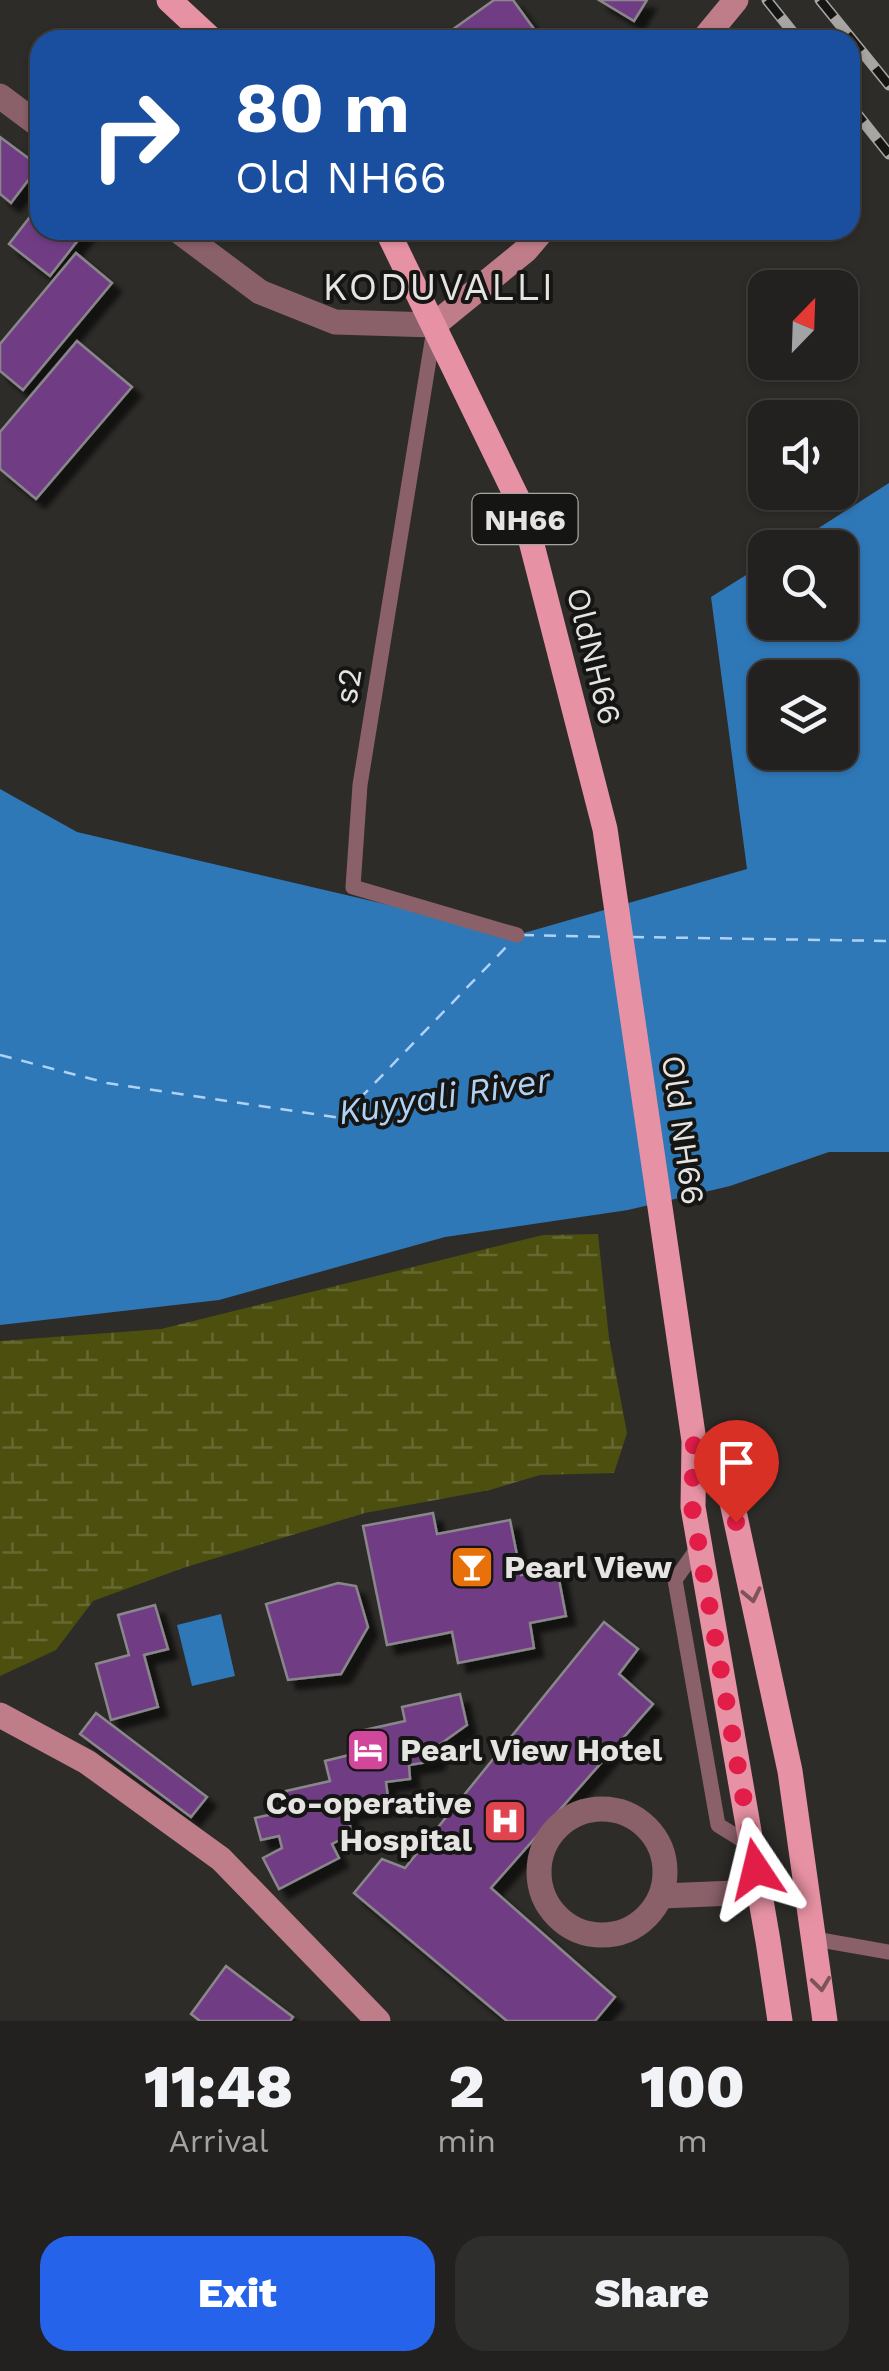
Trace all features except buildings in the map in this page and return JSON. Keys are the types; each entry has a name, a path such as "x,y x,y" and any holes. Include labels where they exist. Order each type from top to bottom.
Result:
{"main road":[{"path":"168,0 201,30"},
{"name":"OldNH66","path":"392,240 523,510 605,829"},
{"name":"Old NH66","path":"605,829 694,1441 692,1507 780,2021"},
{"name":"Old NH66","path":"694,1441 730,1493 790,1771 825,2021"}],"street":[{"path":"711,30 736,0"},
{"path":"0,96 30,118"},
{"path":"190,240 260,292 335,322 434,325 534,240"},
{"path":"0,1715 88,1762 221,1859 378,2021"},
{"path":"596,1809 618,1811 653,1834 662,1854 665,1875 661,1896 635,1926 616,1934 595,1935 575,1930 558,1918 546,1902 539,1882 545,1842 558,1826 576,1814 596,1809"},
{"path":"661,1896 760,1892"}],"lane":[{"name":"s2","path":"434,325 360,785 352,887 518,935"},
{"path":"815,1940 889,1952"}],"green space":[{"path":"598,1234 609,1338 627,1433 614,1473 540,1475 490,1490 365,1513 183,1568 93,1601 56,1650 0,1676 0,1341 161,1329 543,1235"}],"water":[{"name":"Kuyyali River","path":"889,483 889,1152 829,1152 730,1186 628,1210 445,1237 219,1300 0,1325 0,789 77,832 517,935 747,869 711,597 748,574 748,640 858,640 858,530 816,530 847,510 858,510 858,503"},
{"path":"221,1614 235,1676 192,1686 177,1625"}],"ferry route":[{"path":"522,935 609,937"},
{"path":"632,937 889,941"},
{"path":"0,1055 107,1083 341,1118 512,941"}],"railway":[{"path":"767,0 791,30"},
{"path":"820,0 844,30"},
{"path":"860,49 889,85"},
{"path":"860,118 889,154"}],"place":[{"name":"Pearl View","path":"472,1567"},
{"name":"Pearl View Hotel","path":"368,1750"},
{"name":"Co-operative Hospital","path":"505,1821"}],"district":[{"name":"KODUVALLI","path":"439,287"}],"route":[{"path":"736,1522 730,1493 694,1441 692,1507 756,1869"}]}
